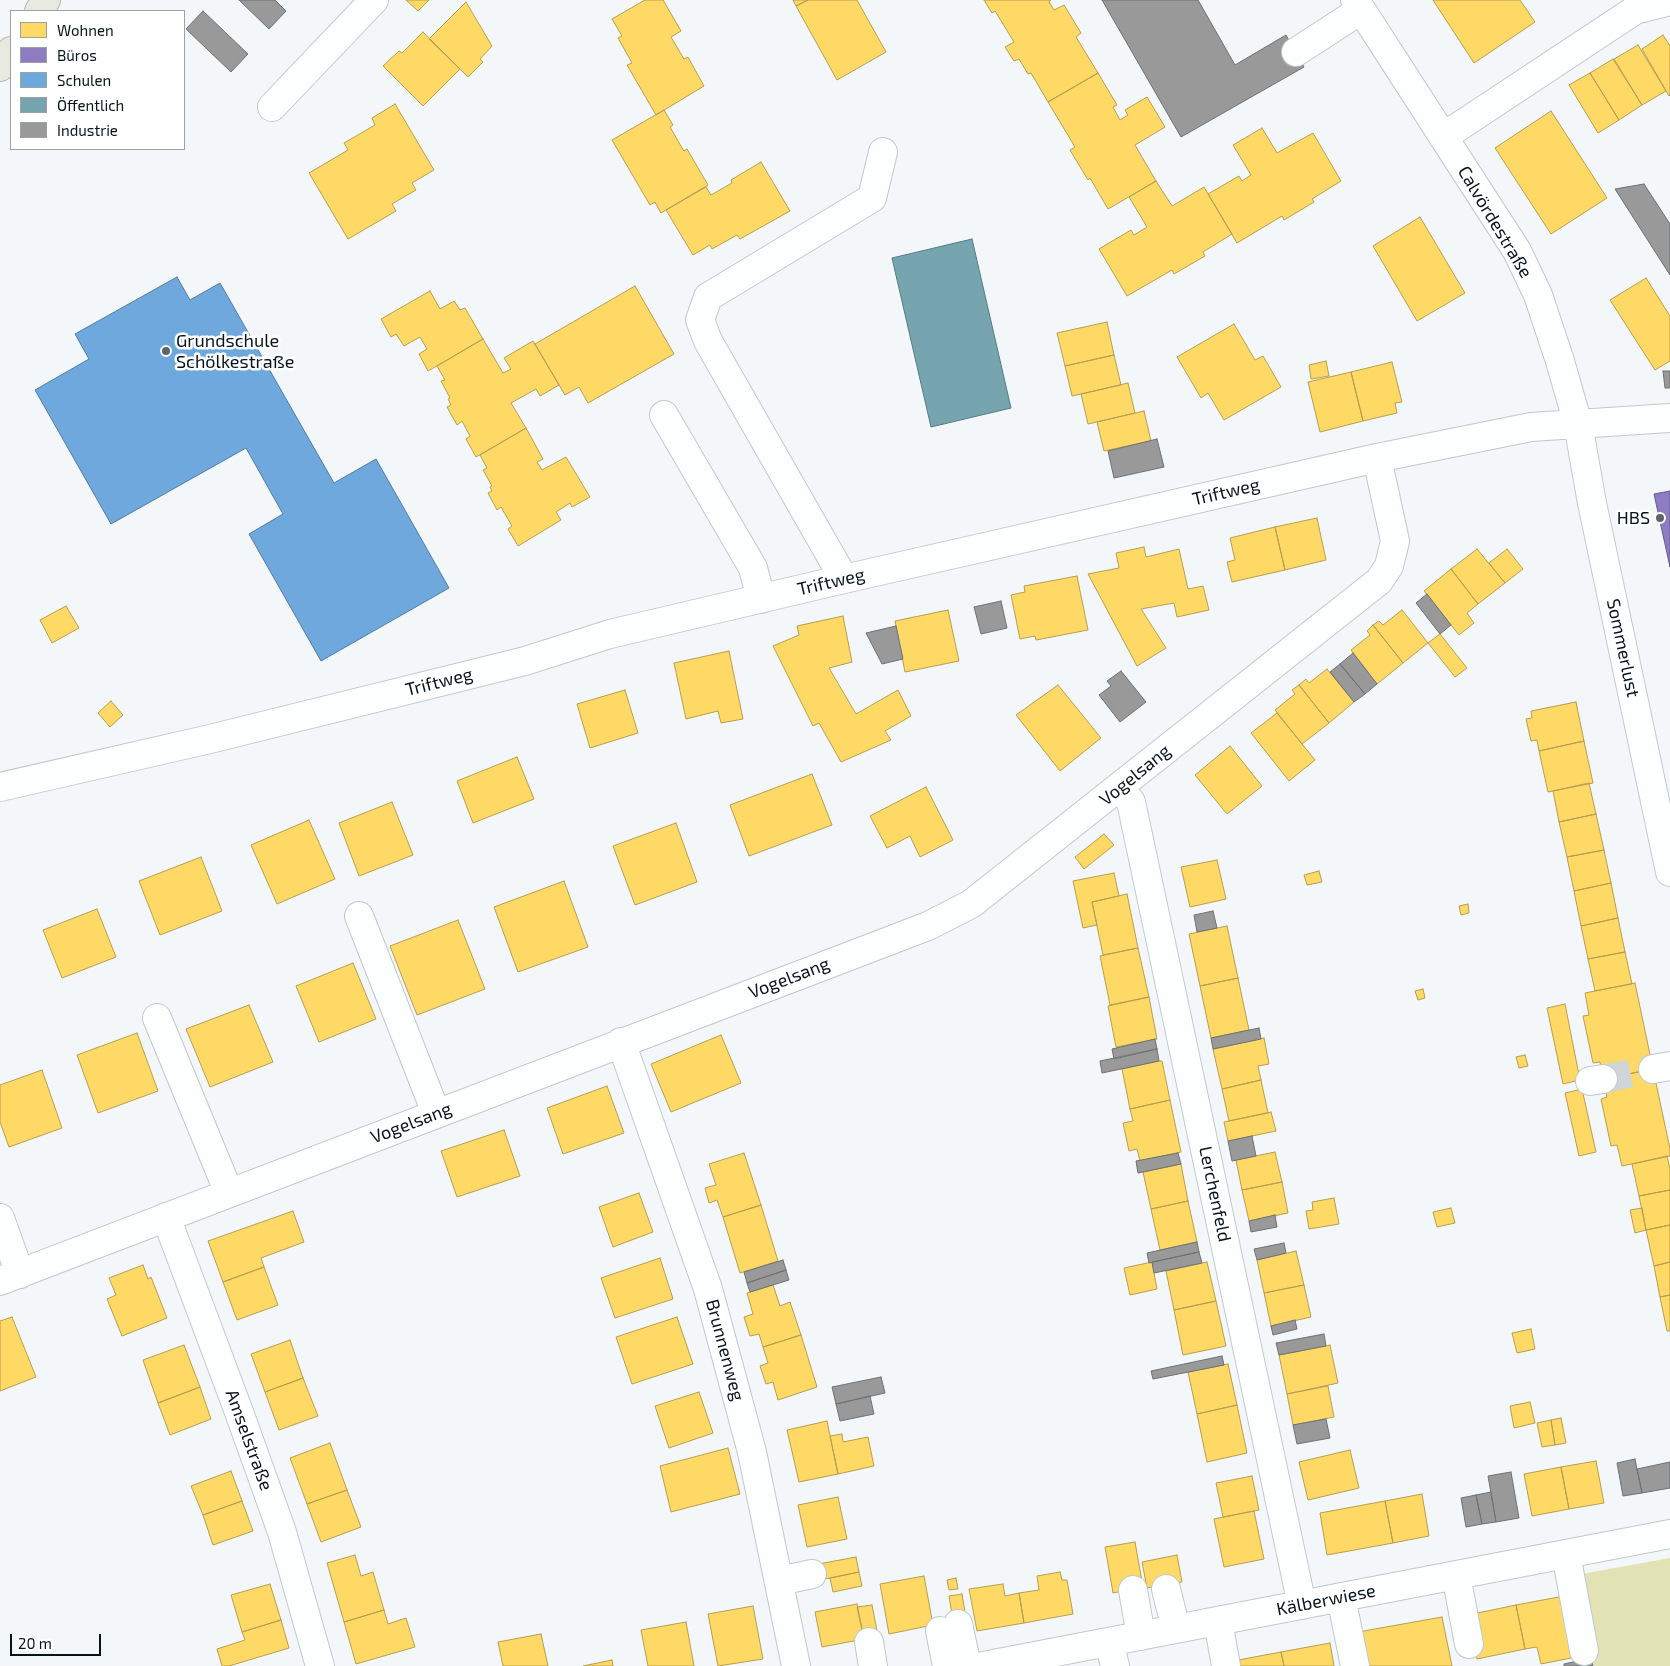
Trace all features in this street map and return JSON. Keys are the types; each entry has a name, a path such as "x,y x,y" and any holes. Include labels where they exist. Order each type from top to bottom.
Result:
{"highway":[{"path":"0,66 10,52"}],"street":[{"path":"272,107 374,0"},
{"path":"1443,137 1635,10 1670,1"},
{"path":"1296,52 1358,5"},
{"name":"Calvördestraße","path":"1358,5 1517,251 1538,296 1560,361 1578,424"},
{"path":"844,579 708,342 700,320 708,297 872,198 883,152"},
{"path":"664,415 753,568 761,599"},
{"name":"Triftweg","path":"0,787 210,739 525,661 610,634 1377,458 1531,426 1670,418"},
{"name":"Sommerlust","path":"1578,424 1594,513 1670,872"},
{"name":"Vogelsang","path":"6,1276 166,1217 928,926 971,904 1379,580 1389,566 1394,541 1377,458"},
{"name":"Lerchenfeld","path":"1119,787 1131,802 1302,1605"},
{"path":"359,916 436,1113"},
{"path":"157,1018 229,1193"},
{"name":"Brunnenweg","path":"621,1042 708,1289 752,1452 796,1666"},
{"name":"Amselstraße","path":"166,1217 236,1402 282,1532 320,1666"},
{"path":"0,1218 6,1276"},
{"name":"Kälberwiese","path":"983,1666 1112,1654 1141,1636 1670,1534"},
{"path":"1566,1554 1584,1651"},
{"path":"779,1581 812,1574"},
{"path":"1456,1575 1469,1644"},
{"path":"1166,1589 1176,1629"},
{"path":"1133,1590 1141,1636"},
{"path":"1335,1598 1341,1666"},
{"path":"1335,1598 1355,1666"},
{"path":"1212,1622 1215,1666"},
{"path":"1212,1622 1226,1666"},
{"path":"947,1666 949,1627 967,1666"}],"green space":[{"path":"1670,1558 1670,1666 1594,1666 1576,1575"}],"building: Wohnen":[{"path":"406,0 429,0 418,11"},
{"path":"645,0 663,0 681,31 671,37 684,59 688,57 704,86 656,115 627,65 632,63 618,38 622,36 612,19"},
{"path":"793,0 808,0 796,6"},
{"path":"808,0 857,0 886,52 837,80 796,6"},
{"path":"984,0 1051,0 1049,2 1054,10 1064,5 1081,33 1076,37 1098,73 1048,102 1031,73 1028,74 1019,59 1014,61 1005,47 1014,42 995,11 992,13"},
{"path":"1433,0 1520,0 1535,22 1474,63"},
{"path":"466,2 492,46 480,59 483,62 468,77 429,39"},
{"path":"423,32 460,69 423,106 383,66 399,51 402,53"},
{"path":"1663,35 1670,46 1669,96 1642,49"},
{"path":"1638,45 1666,91 1642,105 1614,59"},
{"path":"1613,59 1642,105 1619,120 1590,73"},
{"path":"1098,73 1117,105 1113,107 1120,120 1128,115 1125,110 1147,97 1165,127 1135,145 1156,181 1108,209 1090,178 1088,180 1070,150 1075,147 1048,102"},
{"path":"1590,73 1619,120 1598,133 1569,85"},
{"path":"395,104 434,170 412,183 416,190 392,204 396,211 348,239 309,173 348,150 344,143 375,125 372,118"},
{"path":"664,110 673,125 670,127 681,146 684,151 687,149 708,185 661,213 655,202 650,205 612,140"},
{"path":"1551,111 1607,198 1551,234 1495,148"},
{"path":"1262,128 1277,153 1313,133 1341,181 1312,199 1314,202 1284,220 1282,216 1237,243 1208,194 1239,176 1242,181 1251,175 1233,145"},
{"path":"761,162 790,211 740,239 737,235 712,249 710,245 693,255 666,210 706,187 711,195 732,183 731,180"},
{"path":"1156,181 1172,206 1204,187 1232,234 1203,252 1205,256 1174,274 1172,270 1127,296 1099,249 1131,230 1134,235 1147,227 1129,197"},
{"path":"1420,217 1465,293 1417,321 1373,246"},
{"path":"1646,278 1670,316 1670,361 1655,370 1610,300"},
{"path":"635,286 674,354 588,403 579,387 565,395 535,344"},
{"path":"430,291 440,309 454,301 460,310 465,308 483,339 428,371 419,354 427,349 420,337 404,346 396,334 391,337 381,319"},
{"path":"1107,322 1114,355 1065,366 1057,333"},
{"path":"1234,324 1255,360 1263,356 1281,387 1224,420 1208,393 1201,398 1177,357"},
{"path":"483,339 503,373 511,369 504,358 533,341 559,385 540,396 536,389 511,403 526,428 476,457 466,439 470,436 462,421 457,425 447,407 451,405 448,399 450,398 441,381 445,380 437,366"},
{"path":"1114,355 1121,385 1072,396 1065,366"},
{"path":"1326,361 1329,376 1311,379 1309,365"},
{"path":"1392,362 1402,402 1395,403 1397,413 1363,421 1351,372"},
{"path":"1351,372 1363,421 1320,432 1308,382"},
{"path":"1128,383 1135,413 1088,424 1081,394"},
{"path":"1144,411 1151,441 1104,451 1097,422"},
{"path":"526,428 543,459 537,462 542,470 566,457 590,497 572,507 570,503 556,512 561,520 518,546 508,529 512,526 501,507 497,510 488,493 492,491 490,487 492,486 483,470 487,468 480,455"},
{"path":"1317,518 1326,560 1285,570 1275,527"},
{"path":"1275,527 1285,570 1232,582 1227,562 1235,560 1230,538"},
{"path":"1144,547 1146,557 1179,549 1188,589 1203,586 1209,610 1177,617 1174,603 1141,609 1166,648 1137,666 1088,574 1119,568 1116,553"},
{"path":"1477,549 1505,583 1478,604 1451,569"},
{"path":"1507,549 1523,569 1505,583 1489,563"},
{"path":"1451,569 1478,604 1467,613 1474,623 1459,635 1424,591"},
{"path":"1077,576 1088,630 1036,640 1035,636 1020,639 1011,595 1025,592 1024,586"},
{"path":"66,606 79,628 52,643 40,620"},
{"path":"948,610 959,661 905,672 895,621"},
{"path":"1402,610 1428,643 1403,663 1373,625 1379,621 1383,625"},
{"path":"843,616 852,662 829,668 856,714 898,690 911,716 885,731 891,740 841,762 819,723 813,726 773,646 799,635 797,626"},
{"path":"1373,625 1403,663 1377,684 1351,650 1370,635 1367,631"},
{"path":"1440,634 1467,668 1455,677 1428,643"},
{"path":"729,651 743,719 721,723 718,711 686,719 674,663"},
{"path":"1327,669 1354,702 1329,723 1299,685 1306,679 1309,683"},
{"path":"1058,685 1101,738 1060,771 1016,715"},
{"path":"1299,685 1329,723 1302,744 1275,710 1295,694 1292,690"},
{"path":"625,690 638,733 590,748 577,704"},
{"path":"111,701 123,715 110,727 98,713"},
{"path":"1576,702 1584,741 1539,751 1537,740 1531,741 1526,719 1532,718 1531,711"},
{"path":"1277,713 1315,760 1289,781 1251,733"},
{"path":"1584,741 1593,783 1548,792 1539,751"},
{"path":"1230,746 1262,786 1227,814 1195,775"},
{"path":"517,757 534,799 473,823 457,781"},
{"path":"812,774 832,825 749,856 730,805"},
{"path":"1589,783 1596,814 1559,822 1553,791"},
{"path":"926,787 953,840 920,857 910,836 887,848 870,816"},
{"path":"392,802 413,855 359,876 339,823"},
{"path":"1596,814 1604,850 1567,857 1559,822"},
{"path":"309,820 335,879 277,904 251,845"},
{"path":"676,823 697,882 635,905 613,846"},
{"path":"1104,834 1114,845 1084,869 1075,857"},
{"path":"1604,850 1611,883 1574,891 1567,857"},
{"path":"201,857 222,911 160,935 139,881"},
{"path":"1217,860 1226,899 1190,907 1181,867"},
{"path":"1319,871 1322,882 1307,885 1304,875"},
{"path":"1114,873 1119,896 1092,902 1097,925 1083,928 1073,881"},
{"path":"564,881 588,947 518,972 494,907"},
{"path":"1611,883 1618,918 1581,926 1574,891"},
{"path":"1127,894 1138,948 1103,955 1092,902"},
{"path":"1468,904 1469,913 1461,915 1459,906"},
{"path":"97,909 116,957 62,978 43,930"},
{"path":"1618,918 1625,952 1588,959 1581,926"},
{"path":"458,920 485,989 417,1015 390,946"},
{"path":"1227,926 1238,978 1200,986 1189,934"},
{"path":"1138,948 1149,997 1110,1005 1100,956"},
{"path":"1625,952 1632,984 1595,991 1588,959"},
{"path":"353,963 376,1019 319,1042 296,986"},
{"path":"1238,978 1249,1030 1211,1038 1200,986"},
{"path":"1635,983 1653,1069 1603,1079 1600,1062 1593,1063 1583,1016 1589,1015 1585,993"},
{"path":"1423,989 1425,998 1418,1000 1415,991"},
{"path":"1149,997 1157,1039 1116,1047 1108,1006"},
{"path":"1565,1004 1580,1080 1563,1084 1547,1008"},
{"path":"249,1005 273,1062 210,1087 186,1029"},
{"path":"137,1033 158,1091 98,1113 77,1055"},
{"path":"721,1035 741,1083 671,1112 651,1064"},
{"path":"1264,1038 1269,1064 1258,1066 1261,1080 1222,1089 1213,1049"},
{"path":"1525,1055 1528,1066 1519,1068 1516,1057"},
{"path":"1162,1061 1170,1100 1130,1109 1122,1069"},
{"path":"1653,1069 1670,1156 1622,1166 1617,1145 1611,1146 1601,1099 1607,1097 1603,1079"},
{"path":"42,1070 62,1128 9,1147 0,1122 0,1085"},
{"path":"1261,1080 1268,1113 1229,1121 1222,1089"},
{"path":"607,1086 624,1133 563,1154 547,1108"},
{"path":"1582,1089 1596,1152 1579,1156 1565,1093"},
{"path":"1170,1100 1181,1152 1140,1161 1137,1149 1129,1151 1123,1123 1133,1121 1130,1109"},
{"path":"1271,1112 1276,1131 1228,1141 1224,1122"},
{"path":"504,1130 520,1176 457,1197 441,1151"},
{"path":"1275,1152 1282,1182 1242,1190 1236,1160"},
{"path":"744,1153 761,1205 723,1217 717,1200 709,1203 705,1188 716,1185 709,1164"},
{"path":"1667,1156 1670,1169 1670,1190 1639,1196 1632,1164"},
{"path":"1181,1164 1188,1201 1151,1209 1143,1172"},
{"path":"1282,1182 1288,1213 1249,1221 1242,1190"},
{"path":"1670,1190 1670,1225 1646,1230 1639,1196"},
{"path":"639,1193 653,1232 613,1247 599,1207"},
{"path":"1334,1198 1339,1224 1309,1229 1306,1211 1313,1210 1312,1202"},
{"path":"1188,1201 1197,1242 1160,1250 1151,1209"},
{"path":"761,1205 778,1261 740,1273 723,1217"},
{"path":"1451,1208 1455,1223 1437,1227 1433,1212"},
{"path":"1642,1208 1646,1230 1635,1233 1630,1210"},
{"path":"293,1211 304,1242 261,1258 264,1267 223,1282 208,1241"},
{"path":"1670,1225 1670,1262 1654,1266 1646,1230"},
{"path":"1296,1251 1304,1285 1264,1293 1257,1260"},
{"path":"660,1258 673,1299 615,1318 601,1278"},
{"path":"1152,1262 1157,1289 1130,1295 1124,1268"},
{"path":"1207,1262 1216,1301 1174,1310 1166,1271"},
{"path":"1670,1262 1670,1295 1660,1297 1654,1266"},
{"path":"143,1265 148,1279 151,1277 167,1318 122,1336 107,1299 116,1295 109,1278"},
{"path":"264,1267 278,1305 237,1320 223,1282"},
{"path":"773,1285 780,1306 790,1302 801,1335 763,1347 759,1334 750,1336 744,1317 753,1314 747,1293"},
{"path":"1304,1285 1311,1317 1271,1326 1264,1293"},
{"path":"1670,1295 1670,1331 1667,1331 1660,1297"},
{"path":"1216,1301 1226,1346 1183,1355 1174,1310"},
{"path":"12,1317 36,1377 0,1391 0,1321"},
{"path":"677,1317 693,1364 632,1384 616,1337"},
{"path":"1531,1329 1535,1349 1517,1353 1512,1333"},
{"path":"801,1335 817,1387 778,1400 773,1382 766,1384 760,1366 768,1363 763,1347"},
{"path":"290,1340 303,1378 265,1392 251,1354"},
{"path":"184,1345 200,1387 158,1403 143,1360"},
{"path":"1330,1345 1338,1383 1287,1394 1279,1355"},
{"path":"1228,1364 1237,1405 1197,1414 1188,1372"},
{"path":"303,1378 318,1416 279,1430 265,1392"},
{"path":"1328,1386 1334,1417 1293,1425 1287,1394"},
{"path":"200,1387 211,1419 170,1435 158,1403"},
{"path":"699,1392 713,1433 669,1448 655,1406"},
{"path":"1530,1402 1535,1423 1514,1428 1510,1406"},
{"path":"1237,1405 1247,1453 1207,1462 1197,1414"},
{"path":"1561,1418 1566,1443 1555,1445 1551,1420"},
{"path":"1551,1420 1555,1445 1542,1447 1537,1423"},
{"path":"827,1421 838,1474 799,1482 787,1430"},
{"path":"842,1434 843,1442 868,1437 874,1466 838,1474 830,1436"},
{"path":"330,1443 347,1490 307,1504 290,1458"},
{"path":"728,1448 740,1494 671,1512 660,1466"},
{"path":"1350,1450 1359,1488 1308,1500 1299,1462"},
{"path":"1596,1461 1604,1503 1569,1509 1561,1467"},
{"path":"1561,1467 1569,1509 1532,1516 1524,1474"},
{"path":"231,1471 242,1501 203,1515 191,1486"},
{"path":"1252,1476 1259,1510 1223,1517 1216,1483"},
{"path":"347,1490 361,1527 321,1542 307,1504"},
{"path":"1422,1494 1429,1536 1393,1543 1385,1501"},
{"path":"838,1497 847,1539 807,1547 798,1505"},
{"path":"242,1501 253,1531 213,1545 203,1515"},
{"path":"1385,1501 1393,1543 1327,1555 1320,1513"},
{"path":"1254,1511 1264,1559 1224,1567 1214,1519"},
{"path":"1135,1542 1143,1587 1113,1593 1105,1547"},
{"path":"355,1555 361,1576 373,1572 384,1610 344,1622 327,1563"},
{"path":"1177,1555 1182,1582 1147,1588 1142,1562"},
{"path":"856,1557 859,1572 816,1581 813,1565"},
{"path":"859,1572 862,1586 833,1592 830,1578"},
{"path":"1060,1572 1062,1580 1067,1580 1073,1614 1024,1623 1019,1593 1039,1590 1037,1576"},
{"path":"924,1576 933,1625 889,1634 880,1584"},
{"path":"956,1578 958,1589 949,1590 947,1580"},
{"path":"270,1584 281,1620 242,1632 231,1595"},
{"path":"1003,1584 1005,1596 1019,1593 1024,1623 977,1631 969,1589"},
{"path":"962,1594 966,1618 953,1621 949,1596"},
{"path":"1564,1596 1576,1657 1541,1664 1537,1647 1525,1649 1516,1605"},
{"path":"857,1604 864,1639 822,1647 815,1612"},
{"path":"872,1605 878,1636 864,1639 857,1607"},
{"path":"1516,1605 1525,1649 1477,1659 1468,1615"},
{"path":"753,1606 763,1659 718,1666 708,1614"},
{"path":"384,1610 388,1624 406,1618 415,1647 356,1664 344,1622"},
{"path":"1442,1617 1452,1666 1365,1666 1358,1632"},
{"path":"281,1620 289,1648 229,1666 222,1666 217,1649 245,1640 242,1632"},
{"path":"686,1622 694,1666 648,1666 641,1630"},
{"path":"541,1634 548,1666 503,1666 498,1642"},
{"path":"1330,1643 1334,1666 1284,1666 1281,1652"},
{"path":"1281,1652 1284,1666 1234,1666 1233,1661"},
{"path":"612,1660 613,1666 583,1666"}],"building: Büros":[{"path":"1670,491 1670,567 1654,494"}],"building: Schulen":[{"path":"177,277 190,300 220,283 334,483 376,459 449,588 321,661 249,534 283,514 246,448 111,524 35,390 89,359 75,334"}],"building: Öffentlich":[{"path":"972,239 1011,408 931,427 892,258"}],"building: Industrie":[{"path":"239,0 275,0 286,11 269,29"},
{"path":"1102,0 1198,0 1235,65 1286,35 1304,67 1181,137"},
{"path":"203,11 248,54 231,72 186,29"},
{"path":"1644,184 1670,224 1670,275 1615,189"},
{"path":"1663,371 1670,371 1670,388 1665,388"},
{"path":"1157,439 1164,467 1114,478 1108,451"},
{"path":"1427,594 1451,625 1440,634 1416,603"},
{"path":"1001,601 1007,628 981,634 974,607"},
{"path":"896,626 903,659 882,664 866,633"},
{"path":"1353,653 1377,684 1365,694 1340,664"},
{"path":"1340,664 1365,694 1354,702 1330,672"},
{"path":"1121,671 1146,702 1120,722 1099,695 1111,686 1107,681"},
{"path":"1213,911 1217,928 1197,932 1194,915"},
{"path":"1259,1028 1261,1039 1213,1049 1211,1038"},
{"path":"1155,1039 1157,1049 1114,1059 1112,1049"},
{"path":"1157,1049 1159,1061 1102,1073 1100,1061"},
{"path":"1252,1136 1256,1156 1232,1161 1228,1141"},
{"path":"1178,1153 1181,1164 1138,1173 1136,1161"},
{"path":"1275,1215 1277,1227 1251,1232 1249,1221"},
{"path":"1197,1242 1199,1252 1149,1263 1147,1253"},
{"path":"1284,1243 1286,1253 1257,1260 1254,1249"},
{"path":"1199,1252 1202,1263 1154,1273 1152,1262"},
{"path":"783,1260 786,1270 747,1283 744,1272"},
{"path":"786,1270 789,1280 750,1292 747,1283"},
{"path":"1295,1320 1297,1329 1273,1335 1271,1326"},
{"path":"1324,1334 1326,1346 1279,1355 1276,1343"},
{"path":"1222,1356 1224,1365 1153,1379 1151,1371"},
{"path":"881,1377 885,1393 836,1404 832,1387"},
{"path":"870,1396 874,1414 840,1421 836,1404"},
{"path":"1326,1419 1330,1438 1297,1444 1293,1425"},
{"path":"1635,1459 1642,1493 1623,1496 1617,1463"},
{"path":"1670,1462 1670,1488 1642,1493 1637,1469"},
{"path":"1511,1472 1519,1518 1496,1522 1488,1476"},
{"path":"1491,1492 1496,1522 1482,1524 1476,1495"},
{"path":"1476,1495 1482,1524 1466,1527 1461,1498"},
{"path":"1591,1658 1593,1666 1564,1666 1564,1664"}],"tunnel":[{"path":"1603,1079 1653,1069"}],"place":[{"name":"Grundschule Schölkestraße","path":"166,351"},
{"name":"HBS","path":"1660,518"}]}
